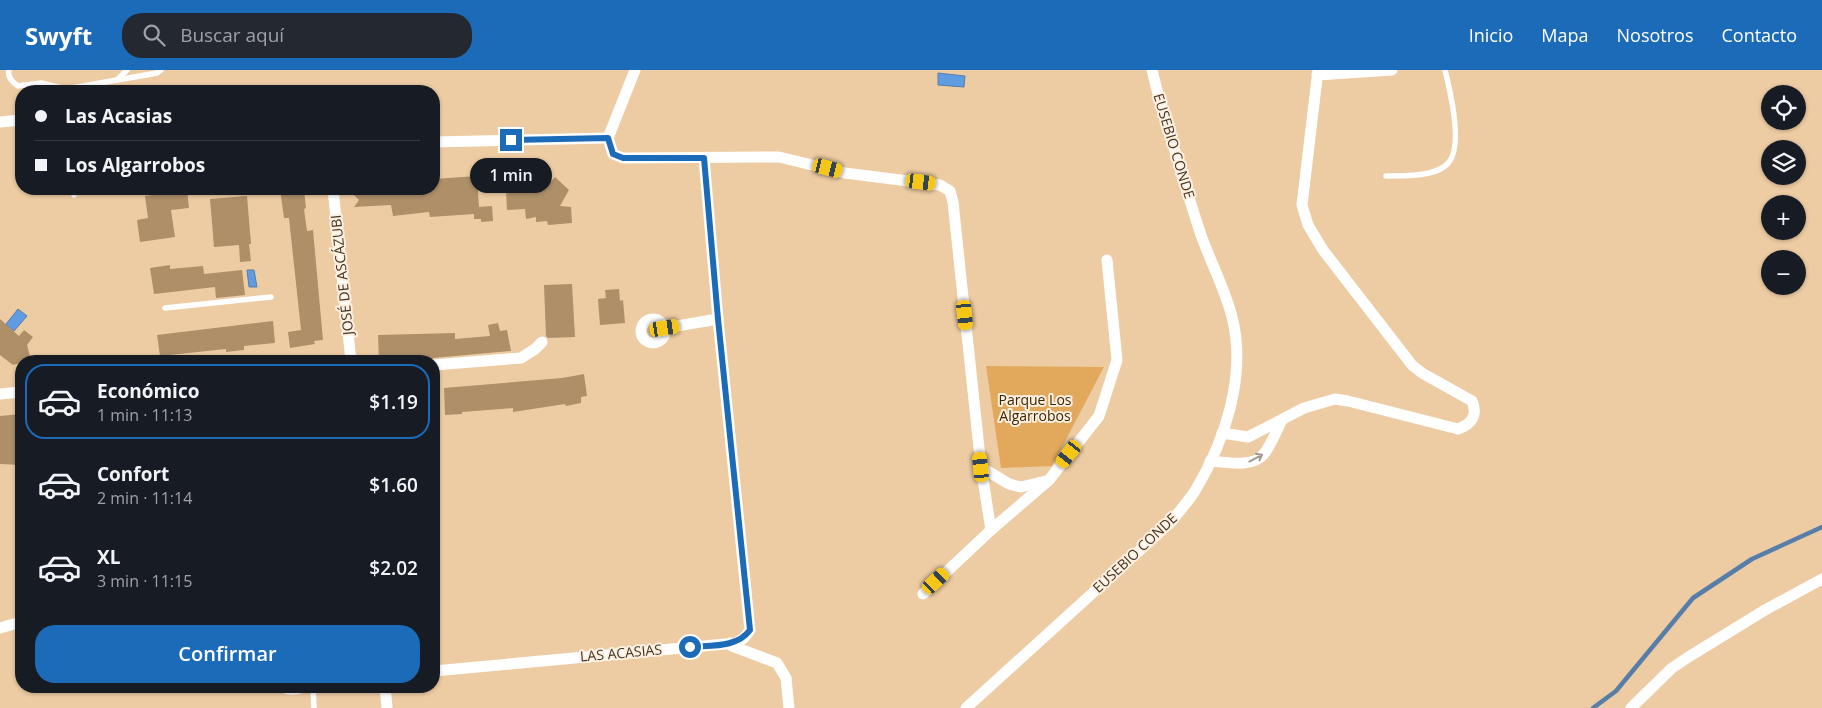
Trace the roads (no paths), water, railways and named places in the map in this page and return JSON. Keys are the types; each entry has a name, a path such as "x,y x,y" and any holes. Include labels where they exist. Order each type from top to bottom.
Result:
{"street":[{"path":"635,70 608,138 613,154 623,158 779,156 845,173 940,184 950,191 954,212 981,467 991,530"},
{"name":"EUSEBIO CONDE","path":"966,708 1172,521 1194,492 1222,434 1235,386 1238,351 1232,317 1201,236 1152,70"},
{"path":"1222,434 1248,437 1304,408 1335,399 1458,429 1473,421 1476,409 1472,401 1422,374 1412,365 1323,250 1308,225 1302,205 1317,72 1392,70"},
{"path":"0,122 15,121"},
{"path":"440,142 608,138"},
{"name":"LAS ACASIAS","path":"440,670 736,643 744,638 750,630 718,319 704,158"},
{"name":"JOSÉ DE ASCÁZUBI","path":"334,195 350,355"},
{"path":"923,594 991,530 1049,480 1099,416 1117,360 1108,260"},
{"path":"665,328 718,319"},
{"path":"440,365 521,358 542,342"},
{"path":"0,394 15,393"},
{"path":"1210,462 1246,463 1255,461 1263,456 1282,420"},
{"path":"981,467 1009,484 1021,487 1049,480"},
{"path":"1631,708 1672,668 1765,610 1822,579"},
{"path":"0,628 15,624"},
{"path":"730,643 732,646 777,663 786,678 789,708"},
{"path":"386,693 387,708"}],"lane":[{"path":"9,70 8,73 11,81 17,85"},
{"path":"117,80 127,70"},
{"path":"91,85 157,73 161,70"},
{"path":"1386,176 1421,175 1444,166 1450,161 1453,152 1455,127 1452,98 1446,70"},
{"path":"26,85 41,83 48,85"},
{"path":"165,308 271,297"},
{"path":"314,708 315,693"}],"water":[{"path":"938,73 965,76 964,87 938,85"},
{"path":"247,270 254,270 257,287 249,287"},
{"path":"18,309 27,316 14,331 6,324"}],"waterway":[{"path":"1593,708 1616,691 1693,598 1752,559 1822,527"}],"park label":[{"name":"Parque Los Algarrobos","path":"1035,408"}]}
